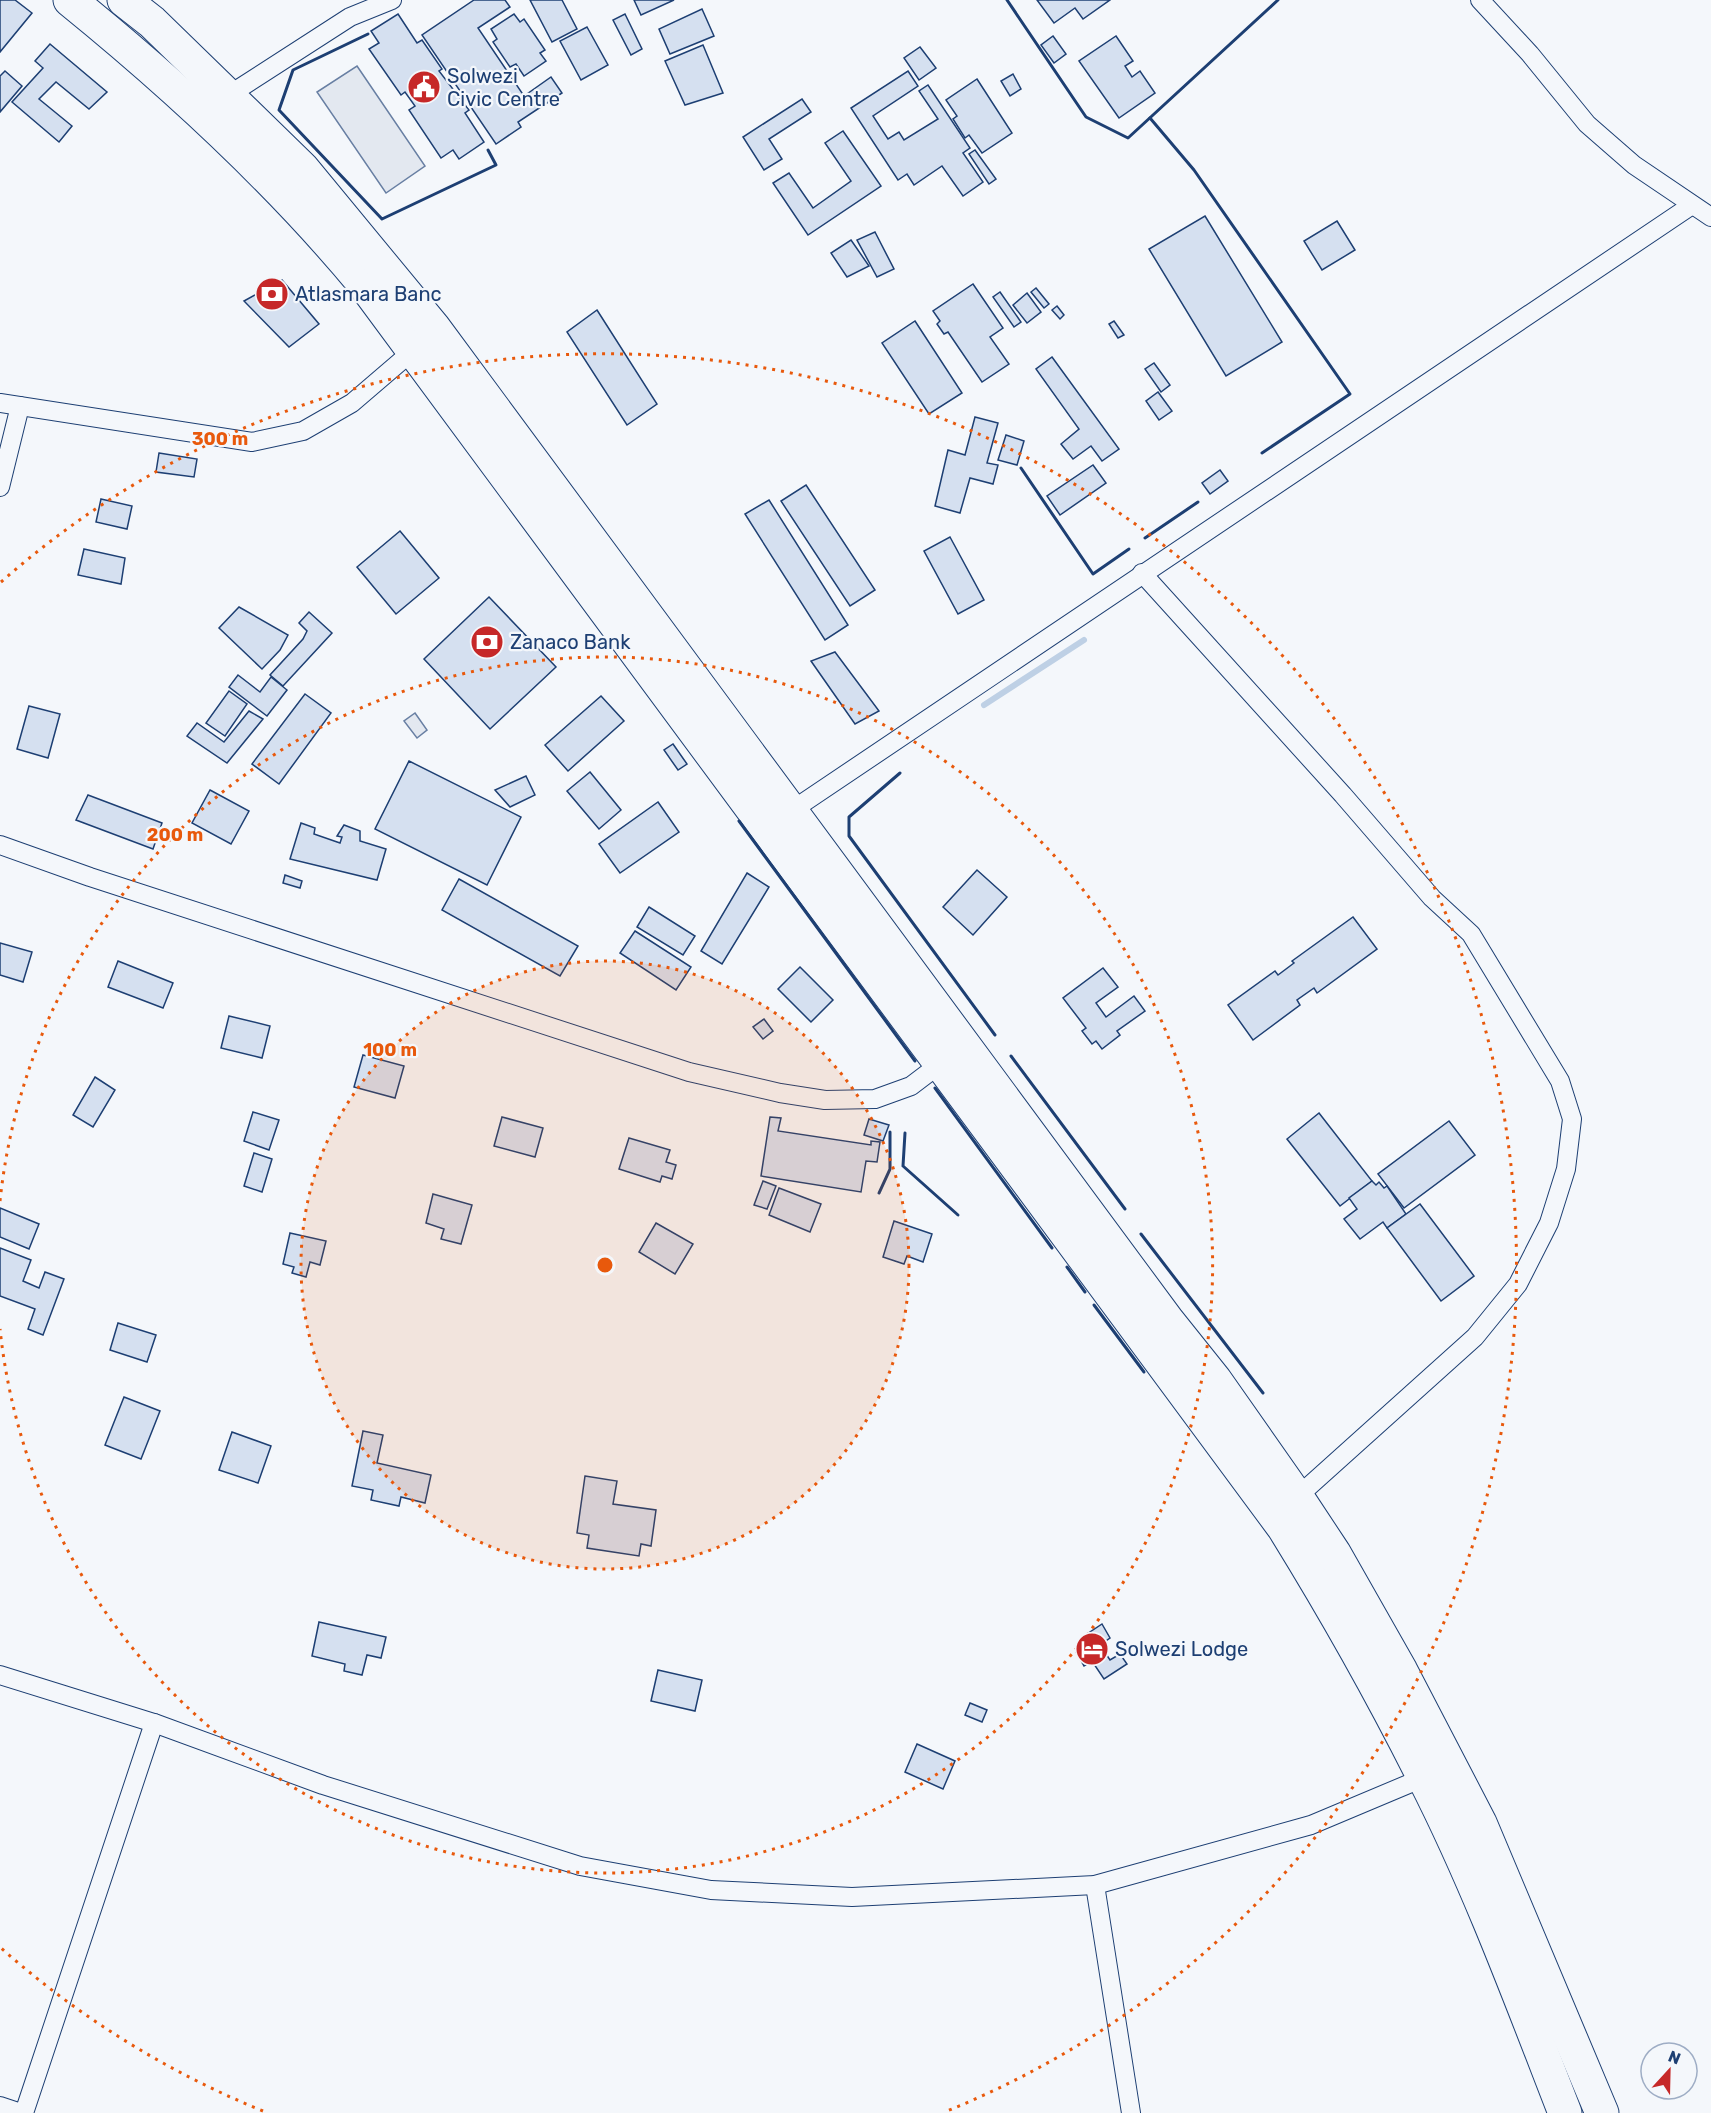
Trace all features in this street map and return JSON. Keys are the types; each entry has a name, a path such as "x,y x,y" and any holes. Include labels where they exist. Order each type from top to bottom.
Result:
{"highway":[{"path":"70,0 182,95 271,179 350,266 415,349 1284,1528 1437,1771 1480,1823 1532,1941 1602,2113"},
{"path":"124,0 152,22 302,168 434,328 1167,1320 1215,1380 1297,1497 1362,1601 1437,1771 1491,1926 1565,2113"}],"street":[{"path":"229,95 350,17 392,0"},
{"path":"1480,0 1530,54 1587,124 1634,165 1711,217"},
{"path":"791,811 1692,205"},
{"path":"0,403 252,442 303,431 352,403 415,349"},
{"path":"0,487 20,406"},
{"path":"1142,573 1343,795 1432,898 1471,934 1560,1082 1572,1119 1566,1169 1549,1222 1518,1284 1475,1337 1297,1497"},
{"path":"0,844 90,877 573,1032 689,1072 825,1100 875,1099 911,1086 940,1064"},
{"path":"0,1675 154,1723 323,1785 580,1866 711,1890 852,1897 1095,1885 1311,1825 1437,1771"},
{"path":"0,2106 23,2113 154,1723"},
{"path":"1095,1885 1131,2113"}],"shaded area":[{"path":"357,66 425,166 386,193 317,92"},
{"path":"415,713 427,730 417,738 404,721"}],"building":[{"path":"0,0 15,0 32,13 0,52"},
{"path":"474,0 505,0 510,7 478,28 524,96 551,77 562,93 518,122 521,127 496,144 422,35"},
{"path":"530,0 562,0 577,29 552,42"},
{"path":"634,0 674,0 641,15"},
{"path":"1037,0 1110,0 1083,19 1075,8 1054,23"},
{"path":"702,9 714,36 670,54 659,29"},
{"name":"Solwezi Civic Centre","path":"398,14 417,43 422,40 442,69 439,71 469,110 465,113 484,142 459,159 453,150 441,158 409,110 415,106 405,92 401,95 369,49 379,43 371,31"},
{"path":"514,14 520,22 524,19 545,50 540,53 546,61 524,76 516,64 510,67 493,42 497,39 491,29"},
{"path":"625,14 642,49 631,55 613,20"},
{"path":"587,27 608,65 581,80 560,41"},
{"path":"1053,36 1066,54 1054,63 1041,45"},
{"path":"1116,36 1133,61 1125,66 1132,77 1140,71 1155,93 1119,118 1079,61"},
{"path":"50,44 107,92 89,109 56,82 39,99 72,126 59,142 12,102 43,68 35,61"},
{"path":"703,45 723,93 685,105 665,61"},
{"path":"920,47 936,68 919,80 904,58"},
{"path":"5,71 22,86 0,112 0,76"},
{"path":"908,71 918,86 873,116 888,139 899,132 904,140 938,119 919,91 928,85 970,148 963,153 983,182 963,196 942,166 914,185 907,174 898,180 851,108"},
{"path":"1013,74 1021,89 1010,96 1001,81"},
{"path":"977,79 1012,133 982,153 969,135 965,138 953,119 957,116 946,100"},
{"path":"802,99 811,112 769,139 782,159 764,170 743,137"},
{"path":"843,131 881,186 808,235 773,183 789,173 813,208 851,181 825,143"},
{"path":"975,150 996,179 989,184 969,154"},
{"path":"1205,216 1282,342 1226,376 1149,249"},
{"path":"1337,221 1355,250 1322,270 1304,241"},
{"path":"875,232 894,269 877,277 857,240"},
{"path":"851,240 869,266 847,277 831,253"},
{"path":"282,280 319,324 289,347 244,301"},
{"path":"973,284 1003,328 990,337 1009,364 982,382 948,332 944,334 937,324 940,321 933,311"},
{"path":"1036,288 1049,304 1044,308 1031,292"},
{"path":"1000,292 1021,322 1014,327 993,297"},
{"path":"1027,293 1041,312 1027,323 1013,305"},
{"path":"1057,306 1064,315 1060,319 1052,310"},
{"path":"597,310 657,404 627,425 567,332"},
{"path":"915,321 962,393 929,414 882,343"},
{"path":"1114,321 1124,335 1118,338 1109,324"},
{"path":"1052,357 1119,449 1102,461 1091,446 1073,459 1061,444 1079,429 1036,369"},
{"path":"1154,363 1170,385 1161,392 1145,369"},
{"path":"1158,392 1172,411 1159,420 1146,401"},
{"path":"975,417 998,423 987,463 998,465 993,484 970,478 960,513 935,506 948,450 965,455"},
{"path":"1006,435 1024,441 1017,465 998,460"},
{"path":"159,453 197,459 194,477 156,472"},
{"path":"1093,465 1106,483 1060,515 1047,496"},
{"path":"1220,470 1228,481 1210,494 1202,483"},
{"path":"806,485 875,590 850,606 781,501"},
{"path":"101,499 132,506 127,529 96,522"},
{"path":"769,500 848,625 825,640 745,514"},
{"path":"400,531 439,578 396,614 357,567"},
{"path":"950,537 984,600 958,614 924,551"},
{"path":"84,549 125,558 121,584 78,575"},
{"path":"489,597 556,667 490,729 424,659"},
{"path":"239,607 288,635 280,650 262,669 219,628"},
{"path":"309,612 332,633 283,686 270,675 303,639 307,631 299,623"},
{"path":"835,652 879,711 855,724 811,661"},
{"path":"238,675 260,692 271,677 287,690 267,716 229,687"},
{"path":"229,691 247,704 225,736 206,723"},
{"path":"305,694 331,713 279,784 252,764"},
{"path":"601,696 624,721 568,771 545,745"},
{"path":"29,706 60,714 48,758 17,749"},
{"path":"249,711 263,719 227,763 187,736 197,723 224,742"},
{"path":"673,744 687,764 678,770 664,750"},
{"path":"409,761 521,817 487,885 375,829"},
{"path":"590,772 621,810 599,829 567,791"},
{"path":"526,776 535,795 510,807 495,790"},
{"path":"210,790 249,811 231,844 192,823"},
{"path":"88,795 162,823 153,849 76,820"},
{"path":"658,802 679,832 620,873 599,844"},
{"path":"301,823 315,828 314,834 340,843 342,837 337,836 344,825 360,831 360,841 386,849 377,880 290,859"},
{"path":"977,870 1007,897 973,935 943,907"},
{"path":"747,873 769,887 722,964 701,951"},
{"path":"285,875 302,881 300,888 283,883"},
{"path":"459,879 578,946 560,976 442,910"},
{"path":"649,907 695,936 683,955 637,927"},
{"path":"1353,917 1377,949 1317,993 1314,988 1297,1000 1300,1005 1253,1040 1228,1005 1275,971 1278,975 1294,963 1292,961"},
{"path":"635,931 691,967 676,990 620,953"},
{"path":"0,943 32,952 23,982 0,975"},
{"path":"118,961 173,983 163,1008 108,987"},
{"path":"800,967 833,1000 811,1022 778,989"},
{"path":"1103,968 1118,987 1096,1003 1106,1017 1134,996 1145,1011 1117,1031 1120,1035 1102,1049 1096,1041 1092,1044 1082,1031 1086,1028 1063,998"},
{"path":"229,1016 270,1026 262,1058 221,1048"},
{"path":"764,1019 773,1031 763,1039 753,1027"},
{"path":"363,1055 404,1066 395,1098 354,1087"},
{"path":"95,1077 115,1090 93,1127 73,1115"},
{"path":"253,1112 279,1120 269,1150 244,1141"},
{"path":"1319,1113 1372,1181 1340,1206 1287,1139"},
{"path":"502,1117 543,1128 535,1157 494,1146"},
{"path":"770,1117 781,1118 778,1131 871,1145 871,1141 880,1142 877,1162 866,1161 861,1192 761,1176"},
{"path":"869,1119 889,1125 883,1141 864,1135"},
{"path":"1449,1121 1475,1155 1404,1208 1378,1174"},
{"path":"629,1138 670,1150 666,1162 676,1165 672,1179 662,1176 660,1182 619,1169"},
{"path":"254,1153 272,1159 262,1192 244,1186"},
{"path":"763,1181 776,1186 767,1209 754,1205"},
{"path":"1372,1181 1376,1185 1379,1182 1384,1188 1387,1186 1406,1214 1387,1228 1383,1222 1360,1239 1344,1219 1357,1209 1349,1198"},
{"path":"779,1188 821,1204 810,1232 769,1215"},
{"path":"433,1194 472,1205 461,1244 441,1239 444,1229 426,1223"},
{"path":"1420,1204 1474,1276 1441,1301 1387,1228"},
{"path":"0,1208 39,1224 29,1249 0,1237"},
{"path":"894,1221 932,1234 923,1262 907,1256 904,1264 883,1257"},
{"path":"656,1223 693,1244 675,1274 639,1252"},
{"path":"290,1233 326,1241 320,1265 310,1262 306,1277 292,1273 294,1267 283,1264"},
{"path":"0,1248 31,1260 23,1281 39,1288 45,1272 64,1279 43,1335 28,1329 35,1309 0,1296"},
{"path":"118,1323 156,1335 147,1362 110,1350"},
{"path":"124,1397 160,1411 141,1459 105,1445"},
{"path":"363,1431 383,1435 377,1463 431,1475 425,1503 401,1497 399,1506 371,1500 373,1490 352,1486"},
{"path":"232,1432 271,1446 258,1483 219,1470"},
{"path":"585,1476 617,1481 613,1504 656,1510 651,1546 641,1544 639,1556 587,1548 589,1535 577,1533"},
{"path":"319,1622 386,1637 381,1658 367,1655 362,1675 344,1671 345,1664 312,1656"},
{"name":"Solwezi Lodge","path":"1102,1624 1110,1638 1100,1645 1110,1660 1120,1654 1127,1664 1104,1679 1092,1661 1084,1666 1076,1652 1086,1645 1081,1638"},
{"path":"658,1670 702,1680 695,1711 651,1701"},
{"path":"970,1703 987,1710 982,1722 965,1715"},
{"path":"917,1744 955,1761 943,1789 905,1772"}],"waterway":[{"path":"984,705 1084,640"}],"wall":[{"path":"1007,0 1086,117 1128,138 1278,0"},
{"path":"368,34 293,70 279,110 382,219 496,165 488,150"},
{"path":"1150,118 1194,170 1350,394 1262,453"},
{"path":"1021,468 1093,574 1129,549"},
{"path":"1145,538 1198,502"},
{"path":"900,773 849,817 849,836 995,1035"},
{"path":"739,821 915,1061"},
{"path":"1011,1056 1125,1209"},
{"path":"935,1088 1052,1248"},
{"path":"879,1193 890,1169 890,1132"},
{"path":"905,1133 903,1166 958,1215"},
{"path":"1141,1234 1263,1393"},
{"path":"1067,1267 1085,1292"},
{"path":"1094,1305 1144,1372"}],"place":[{"name":"Solwezi Civic Centre","path":"424,87"},
{"name":"Atlasmara Banc","path":"272,294"},
{"name":"Zanaco Bank","path":"487,642"},
{"name":"Solwezi Lodge","path":"1092,1649"}]}
